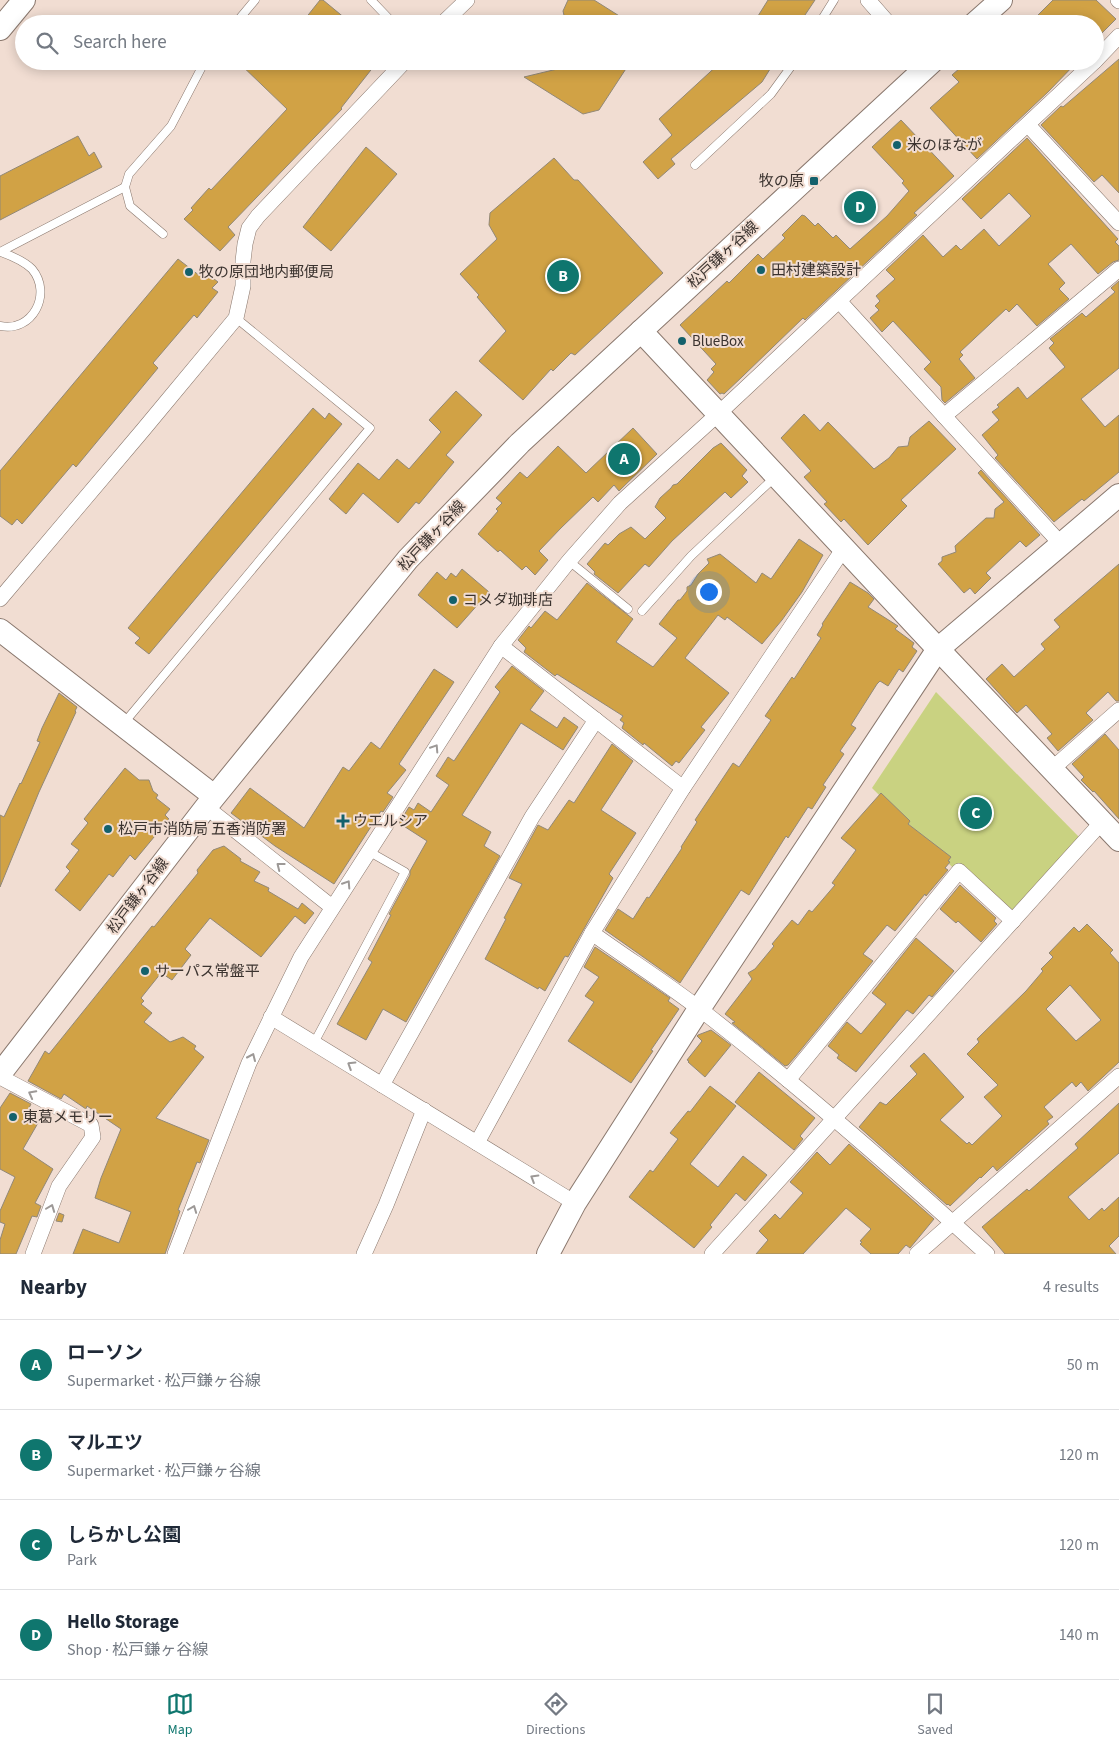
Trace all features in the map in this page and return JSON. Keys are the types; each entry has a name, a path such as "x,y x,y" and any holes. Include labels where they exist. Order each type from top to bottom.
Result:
{"street":[{"path":"0,29 24,0"},
{"path":"451,15 466,0"},
{"path":"868,0 881,15"},
{"path":"984,15 1001,0"},
{"path":"1104,52 1119,36"},
{"path":"0,599 144,430 236,318 243,286 242,260 249,228 271,202 396,70"},
{"name":"松戸鎌ヶ谷線","path":"0,1075 210,802 408,560 520,442 920,70"},
{"path":"175,1254 249,1063 301,957 501,646 569,561 620,503 718,414 1086,70"},
{"path":"1028,125 1119,223"},
{"path":"944,416 1119,269"},
{"path":"839,301 1061,544"},
{"path":"641,331 1119,840"},
{"path":"548,1254 576,1203 699,1009 938,649 1119,495"},
{"path":"477,1143 592,934 683,788 844,548"},
{"path":"0,630 122,724 332,907"},
{"path":"501,646 683,788"},
{"path":"1052,769 1119,710"},
{"path":"382,1084 532,817 596,720"},
{"path":"712,1254 1102,822"},
{"path":"788,1080 958,871 1013,921"},
{"path":"592,934 699,1009 788,1080 986,1254"},
{"path":"271,1016 576,1203"},
{"path":"0,1075 91,1124 93,1137 59,1186 33,1254"},
{"path":"918,1254 1119,1076"},
{"path":"364,1254 424,1110"}],"lane":[{"path":"243,15 255,0"},
{"path":"371,0 385,15"},
{"path":"824,15 834,0"},
{"path":"163,234 130,206 125,187 129,174 171,126 200,70"},
{"path":"695,165 771,94 788,70"},
{"path":"1,252 125,187"},
{"path":"0,326 10,328 25,323 37,308 42,289 32,270 17,258 1,252"},
{"path":"122,724 370,428 236,318"},
{"path":"642,611 691,556 776,476"},
{"path":"569,561 628,609"},
{"path":"314,1043 405,872 368,851"}],"green space":[{"path":"936,692 1079,837 1006,920 872,788"}],"building":[{"path":"320,0 323,0 341,15 308,15"},
{"path":"568,0 594,0 618,15 564,15 563,11"},
{"path":"768,0 815,0 805,15 759,15"},
{"path":"1053,0 1096,0 1116,19 1104,31 1104,15 1038,15"},
{"path":"1119,59 1119,193 1102,175 1094,182 1041,125 1061,106 1063,107"},
{"path":"246,70 371,70 342,109 228,227 235,235 220,251 184,219 209,188 211,190 287,109"},
{"path":"553,70 625,70 599,110 583,114 524,77"},
{"path":"712,70 769,70 762,82 671,159 675,164 658,179 643,162 672,135 659,119"},
{"path":"958,70 1069,70 977,159 930,108 959,82 952,75"},
{"path":"901,120 954,176 914,213 917,215 805,320 803,318 724,394 720,394 707,380 714,372 711,369 716,364 680,325 727,281 729,283 758,254 763,259 785,238 782,235 802,215 815,226 818,223 833,238 836,235 850,249 887,216 909,191 902,183 904,181 872,147"},
{"path":"78,136 89,156 94,152 102,167 0,220 0,176"},
{"path":"1027,138 1118,239 1115,242 1119,246 1119,260 1113,262 1098,274 1071,244 1048,264 1065,283 1059,289 1069,299 1037,326 1017,304 1009,312 1006,309 960,352 963,355 959,359 975,378 945,403 942,400 941,387 924,369 931,362 893,321 882,332 870,318 879,310 875,306 880,301 876,296 895,279 886,270 923,235 943,257 956,245 961,250 984,229 999,246 1031,216 1009,193 981,219 962,199"},
{"path":"366,147 397,174 331,251 303,227"},
{"path":"554,158 574,180 578,180 663,273 575,355 571,353 553,371 551,369 523,400 479,361 506,331 477,297 479,295 460,274 497,239 489,225 490,213"},
{"path":"178,259 200,276 205,272 218,282 212,288 218,292 197,318 194,315 153,363 158,368 76,467 73,464 22,524 17,519 12,525 0,516 0,471"},
{"path":"1119,281 1119,368 1081,399 1105,427 1119,415 1119,472 1084,501 1082,499 1054,522 995,458 998,455 982,435 999,420 992,412 999,407 997,405 1018,387 1027,399 1065,367 1049,348 1054,343 1050,339 1082,313 1086,317 1115,292 1111,288"},
{"path":"456,391 482,415 446,455 454,462 419,504 416,502 398,523 363,493 346,514 329,499 358,463 379,480 397,459 409,469 441,432 429,420"},
{"path":"313,408 325,419 329,413 342,424 149,654 135,643 140,638 128,628"},
{"path":"804,414 820,431 828,422 874,469 889,458 898,447 908,446 910,437 929,421 956,449 901,500 907,506 868,545 844,519 841,522 824,504 827,502 804,477 811,471 781,438"},
{"path":"633,428 657,454 619,491 614,485 598,502 593,497 561,528 539,551 548,560 535,575 526,566 522,570 500,550 498,552 478,534 498,511 496,509 502,503 496,498 520,472 527,478 558,446 586,473"},
{"path":"721,443 747,470 742,476 748,482 731,498 725,492 672,541 649,567 645,564 618,593 594,574 595,572 587,564 605,543 608,545 619,534 631,527 645,539 666,518 655,507 660,498 713,448"},
{"path":"981,470 1040,535 1026,547 1020,541 986,573 991,578 975,594 970,588 964,593 938,564 942,561 942,557 956,552 955,546 986,518 994,518 995,509 1004,502 978,473"},
{"path":"799,539 823,555 802,592 762,644 727,617 725,620 718,615 685,658 729,693 701,727 705,730 679,763 676,761 672,766 622,728 624,723 620,720 623,716 557,674 555,676 524,652 526,648 518,640 545,611 557,620 587,583 633,619 616,642 653,667 677,638 659,624 687,591 687,587 691,585 698,574 709,563 707,559 720,554 756,583 762,573 771,579"},
{"path":"1119,564 1119,701 1116,701 1108,692 1086,713 1093,720 1058,751 1047,738 1052,734 1026,705 1017,713 986,679 1002,664 1014,677 1045,649 1041,644 1060,627 1054,620"},
{"path":"462,569 489,592 457,628 418,595 437,572 446,580 451,573 456,577"},
{"path":"850,582 874,599 868,607 898,626 895,629 914,643 912,647 917,651 903,672 899,669 888,686 880,681 877,684 851,725 856,728 840,751 844,754 823,785 826,787 812,809 808,807 788,838 786,836 749,895 741,890 680,983 605,930 618,909 633,919 647,897 649,898 682,848 697,822 695,820 733,763 739,767 771,720 765,716 792,677 794,679 821,638 817,635 822,624"},
{"path":"512,666 544,691 530,710 557,728 564,717 578,727 563,750 521,723 462,815 491,832 484,846 500,856 406,1022 383,1009 366,1040 337,1024 372,962 368,959 391,915 389,914 410,875 410,871 427,841 399,823 409,807 414,810 418,803 431,812 449,785 436,776 448,757 454,761 500,692 495,687"},
{"path":"434,669 454,682 399,764 406,770 387,793 393,797 383,812 381,811 334,884 275,846 231,813 250,788 304,828 343,767 349,771 371,742 380,749"},
{"path":"59,693 77,707 76,712 39,792 0,887 0,815 4,817 21,784 40,742 37,741 42,728"},
{"path":"1105,734 1119,750 1119,819 1094,791 1081,780 1084,777 1072,764"},
{"path":"612,744 633,761 601,810 636,833 609,874 613,878 568,957 565,956 545,991 539,987 538,989 485,959 522,884 509,878 538,825 548,830 569,800 574,803"},
{"path":"125,768 139,780 149,780 153,791 158,795 156,798 170,809 165,815 169,819 135,860 130,855 113,877 109,874 80,911 55,890 70,871 66,867 79,850 71,844 88,823 84,819"},
{"path":"881,793 910,821 908,824 951,857 948,861 950,862 945,868 948,870 926,896 925,894 895,931 887,925 863,954 873,961 795,1057 785,1066 732,1023 735,1022 725,1014 752,979 748,973 755,969 792,920 798,925 809,910 812,912 835,885 832,883 856,850 841,838"},
{"path":"224,846 241,859 240,861 260,872 254,881 269,888 268,891 298,909 302,903 314,913 305,924 295,916 261,957 210,918 185,949 191,955 172,980 161,973 141,998 144,1001 141,1004 152,1013 144,1022 170,1042 183,1037 196,1046 194,1049 204,1057 156,1118 209,1140 200,1163 197,1162 178,1210 180,1211 165,1254 73,1254 83,1229 119,1243 131,1212 95,1198 121,1129 87,1106 86,1109 64,1094 61,1099 28,1081 45,1051 49,1054 152,926 154,927 198,873 197,870 213,850"},
{"path":"960,885 996,918 994,921 997,924 981,942 958,921 956,923 940,909"},
{"path":"1087,924 1113,950 1110,953 1119,963 1119,1062 1088,1091 1081,1082 1076,1087 1072,1082 1044,1107 1053,1117 1047,1121 1049,1124 997,1171 993,1166 950,1206 947,1205 859,1127 880,1102 886,1105 917,1074 910,1066 924,1053 964,1097 940,1120 967,1144 969,1142 972,1145 1002,1116 984,1097 998,1085 967,1054 979,1042 977,1039 1026,991 1043,971 1041,969 1053,957 1049,953 1074,927 1079,932","holes":["1070,985 1101,1020 1076,1041 1046,1009"]},
{"path":"916,938 954,971 932,997 929,995 913,1014 907,1010 856,1072 837,1058 839,1055 828,1046 847,1022 861,1034 886,1004 872,993"},
{"path":"595,947 670,998 668,1001 679,1009 631,1083 568,1041 594,1002 585,996 599,977 584,967"},
{"path":"711,1030 731,1045 705,1077 687,1060 702,1041 697,1036"},
{"path":"759,1072 815,1118 800,1136 803,1139 794,1150 735,1102"},
{"path":"710,1086 736,1106 690,1164 718,1187 743,1156 767,1175 745,1201 736,1193 710,1225 712,1227 694,1248 629,1197 650,1170 653,1172 678,1139 670,1133 688,1111 690,1112"},
{"path":"10,1093 31,1104 26,1114 38,1123 23,1149 53,1169 35,1203 41,1206 37,1217 32,1216 16,1254 0,1254 0,1240 5,1224 0,1222 0,1211 15,1177 0,1169 0,1108"},
{"path":"1119,1103 1119,1153 1068,1197 1089,1220 1102,1208 1104,1211 1119,1197 1119,1236 1109,1246 1116,1254 1005,1254 982,1227 1027,1189 1029,1191 1078,1148 1075,1144"},
{"path":"849,1144 934,1219 910,1248 906,1245 898,1254 871,1254 860,1244 862,1242 860,1241 871,1229 846,1208 803,1254 756,1254 768,1240 759,1231 775,1214 780,1219 803,1193 790,1182 817,1152 830,1165"},
{"path":"59,1213 64,1215 62,1222 56,1221"}],"place":[{"name":"米のほなが","path":"897,145"},
{"name":"牧の原","path":"814,181"},
{"name":"Hello Storage","path":"860,207"},
{"name":"田村建築設計","path":"761,270"},
{"name":"牧の原団地内郵便局","path":"189,272"},
{"name":"マルエツ","path":"563,276"},
{"name":"BlueBox","path":"682,341"},
{"name":"ローソン","path":"624,459"},
{"name":"コメダ珈琲店","path":"453,600"},
{"name":"しらかし公園","path":"976,813"},
{"name":"ウエルシア","path":"343,821"},
{"name":"松戸市消防局 五香消防署","path":"108,829"},
{"name":"サーパス常盤平","path":"145,971"},
{"name":"東葛メモリー","path":"13,1117"}]}
